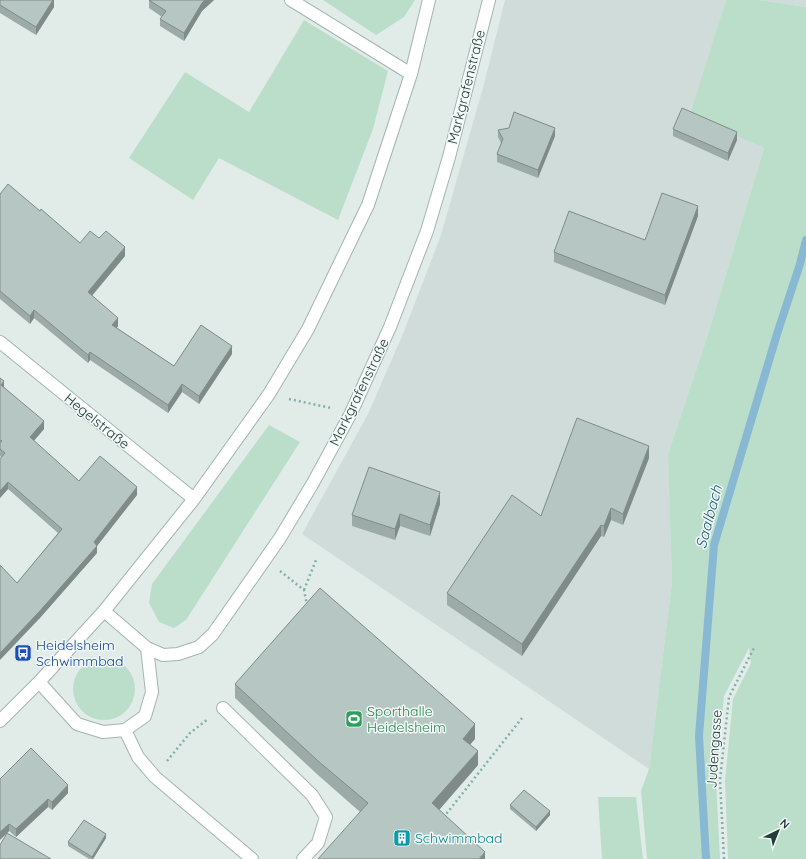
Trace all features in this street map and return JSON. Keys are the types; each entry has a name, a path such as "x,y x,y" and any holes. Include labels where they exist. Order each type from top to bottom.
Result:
{"street":[{"path":"291,0 411,74"},
{"path":"0,721 39,682 104,611 194,499 269,394 308,329 368,205 411,74 430,0"},
{"name":"Markgrafenstraße","path":"104,611 147,648 163,655 178,654 199,647 213,634 280,538 313,483 351,413 390,327 426,231 449,157 489,0"},
{"name":"Hegelstraße","path":"0,342 194,499"},
{"path":"39,682 77,724 103,732 125,730 145,716 152,692 147,648"},
{"path":"223,708 312,795 326,817 318,843 303,859"},
{"path":"125,730 138,757 155,777 252,859"}],"path":[{"path":"269,394 351,413"},
{"path":"266,559 304,590"},
{"path":"307,608 304,590 316,560"},
{"name":"Judengasse","path":"724,859 720,780 729,697 755,646"},
{"path":"155,777 190,733 223,708"},
{"path":"443,819 446,813 522,718"}],"shaded area":[{"path":"505,0 726,0 691,115 764,148 708,334 668,454 672,582 649,769 302,534 368,414 403,334 441,235 484,84"},
{"path":"758,0 806,0 806,7"}],"green space":[{"path":"323,0 415,0 404,17 376,35"},
{"path":"726,0 758,0 806,7 806,859 728,859 725,781 733,699 751,663 749,648 724,696 716,780 720,859 647,859 641,791 649,769 672,582 668,454 708,334 764,148 690,115"},
{"path":"304,20 388,71 373,129 338,220 219,158 193,200 129,158 185,72 249,112"},
{"path":"269,425 300,442 186,620 174,628 159,622 149,603 152,584"},
{"path":"104,658 116,660 126,667 133,677 135,689 133,701 126,711 116,718 104,720 92,718 82,711 75,701 73,689 75,677 82,667 92,660"},
{"path":"598,797 636,797 643,859 602,859"}],"building":[{"path":"0,0 53,0 36,27 0,5"},
{"path":"149,0 205,0 184,33 160,19 166,11"},
{"path":"682,108 737,132 728,153 673,129"},
{"path":"514,112 555,128 538,170 497,154 503,139 498,130 509,128"},
{"path":"8,184 40,211 41,209 80,243 90,231 99,238 106,231 125,247 88,292 118,318 112,325 174,366 201,325 232,346 199,396 182,384 168,405 90,352 88,355 34,310 30,316 0,291 0,194"},
{"path":"662,193 698,206 665,295 554,252 569,211 645,240"},
{"path":"0,378 4,381 1,385 44,421 30,437 79,481 100,456 137,487 94,542 97,546 39,612 0,653 0,565 17,583 62,529 8,482 0,491 0,459 5,453 0,449 0,443 2,441 0,440"},
{"path":"577,418 649,446 623,514 611,508 604,526 601,525 522,644 447,593 512,495 541,516"},
{"path":"369,467 440,492 430,525 400,514 395,529 352,515"},
{"name":"Sporthalle Heidelsheim","path":"320,588 475,724 463,739 478,751 432,803 485,852 479,859 318,859 368,803 318,761 235,684"},
{"path":"31,748 68,785 52,802 48,799 16,829 9,824 0,832 0,779"},
{"path":"524,790 550,811 536,827 510,805"},
{"path":"84,820 106,834 92,857 68,842"},
{"path":"7,833 51,859 0,859 0,845"}],"waterway":[{"name":"Saalbach","path":"706,859 699,736 714,545 806,240"}],"place":[{"name":"Heidelsheim Schwimmbad","path":"23,653"},
{"name":"Sporthalle Heidelsheim","path":"354,719"},
{"name":"Schwimmbad","path":"402,838"}]}
